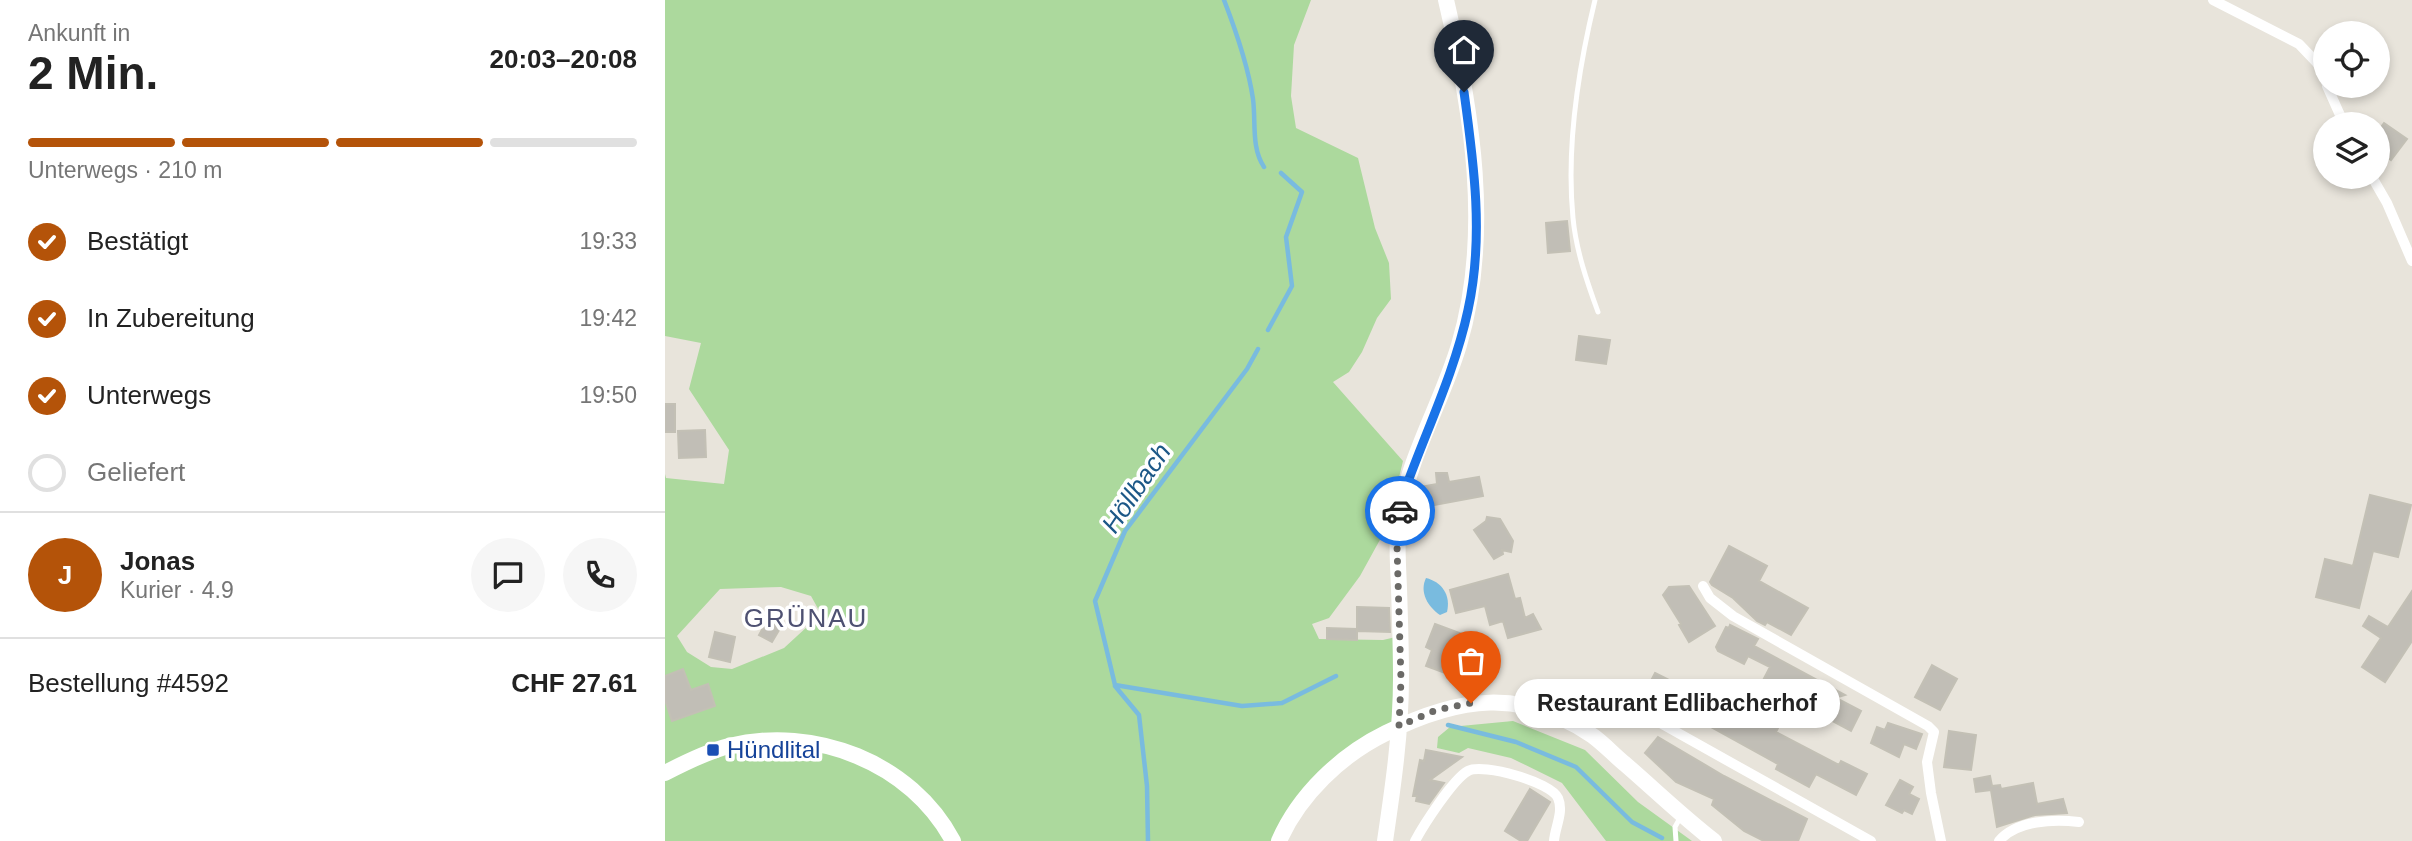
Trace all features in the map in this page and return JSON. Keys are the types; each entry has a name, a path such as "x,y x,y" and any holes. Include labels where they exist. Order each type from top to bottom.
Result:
{"street":[{"path":"1385,841 1399,726 1401,680 1397,546 1399,514 1406,487 1458,346 1468,309 1474,268 1476,230 1469,131 1461,72 1446,0"},
{"path":"2213,0 2299,44 2313,59"},
{"path":"2379,189 2412,261"},
{"path":"1703,586 1710,598 1733,616 1929,726 1934,732 1927,762 1941,841"},
{"path":"1279,841 1293,815 1322,779 1358,749 1399,726 1436,710 1471,703 1510,703 1543,711 1593,737 1714,841"},
{"path":"1637,710 1871,841"},
{"path":"665,774 696,757 730,746 767,740 825,745 883,768 936,814 953,841"},
{"path":"1415,841 1459,778 1471,769 1499,772 1552,790 1558,798 1560,808 1554,841"},
{"path":"1999,841 2010,832 2048,820 2078,822"}],"lane":[{"path":"1595,0 1583,51 1571,179 1573,220 1584,274 1598,312"},
{"path":"1677,841 1675,827 1682,815"}],"green space":[{"path":"665,0 1311,0 1294,45 1291,96 1296,128 1358,158 1375,228 1389,263 1391,299 1377,318 1362,352 1349,372 1333,382 1403,461 1387,527 1360,576 1329,618 1312,624 1319,639 1383,640 1400,636 1399,726 1342,762 1279,841 665,841 665,474 666,478 724,484 729,450 689,389 701,343 665,336","holes":["781,587 811,596 821,614 784,648 732,669 711,667 687,652 677,636 720,589"]},
{"path":"1513,721 1585,750 1638,802 1692,841 1606,841 1562,783 1511,758 1468,748 1459,753 1437,748 1438,737 1450,727"}],"water":[{"path":"1426,578 1444,590 1448,600 1447,612 1440,615 1428,603 1424,594"}],"building":[{"path":"2390,127 2407,139 2390,159"},
{"path":"1567,221 1570,251 1548,253 1546,223"},
{"path":"1579,336 1610,340 1606,364 1576,360"},
{"path":"665,404 675,404 675,432 665,432"},
{"path":"705,430 706,457 679,458 678,431"},
{"path":"1436,473 1447,473 1449,482 1479,477 1483,496 1423,507 1420,487 1437,484"},
{"path":"2370,495 2411,505 2398,557 2373,551 2359,608 2316,597 2325,559 2353,566"},
{"path":"1487,517 1500,519 1513,541 1511,552 1502,550 1503,554 1494,559 1474,530 1486,521"},
{"path":"1729,546 1767,566 1759,581 1808,608 1791,635 1767,622 1765,625 1757,621 1733,598 1712,585 1710,582"},
{"path":"1508,574 1515,599 1520,598 1525,618 1533,614 1541,629 1508,638 1503,621 1490,625 1485,606 1456,613 1450,590"},
{"path":"1689,586 1715,626 1689,642 1663,595 1669,587"},
{"path":"2412,591 2412,641 2385,682 2362,667 2381,638 2363,626 2369,616 2388,627"},
{"path":"1357,607 1389,608 1390,632 1357,631 1357,640 1327,639 1327,628 1357,629"},
{"path":"769,617 782,625 772,642 759,635"},
{"path":"1435,624 1473,638 1468,649 1472,651 1464,680 1426,666 1432,650 1426,647"},
{"path":"1730,625 1758,639 1754,646 1845,695 1818,703 1801,694 1792,712 1787,710 1776,732 1839,765 1841,761 1867,774 1856,795 1816,774 1809,787 1776,769 1778,764 1684,712 1693,693 1734,714 1739,706 1747,711 1770,667 1748,656 1744,664 1718,651 1716,647 1726,627 1729,628"},
{"path":"715,632 735,637 730,662 709,657"},
{"path":"1932,665 1957,679 1940,710 1915,697"},
{"path":"683,669 691,690 708,684 715,706 672,721 665,700 665,676"},
{"path":"1655,673 1673,682 1661,706 1643,696"},
{"path":"1838,699 1861,711 1851,731 1827,718"},
{"path":"1888,723 1922,734 1916,749 1904,744 1899,757 1871,743 1877,727 1885,730"},
{"path":"1949,731 1976,735 1971,770 1944,767"},
{"path":"1658,737 1724,776 1807,819 1798,841 1764,841 1744,831 1712,805 1714,799 1676,782 1645,753"},
{"path":"1426,750 1462,757 1430,780 1444,783 1429,804 1416,801 1417,796 1413,796 1420,760 1424,761"},
{"path":"1990,776 1992,786 2000,785 2001,789 2033,783 2037,804 2063,799 2067,813 2035,815 1997,827 1991,790 1976,792 1974,779"},
{"path":"1900,780 1913,787 1909,794 1919,799 1912,814 1904,810 1902,813 1886,805"},
{"path":"1530,789 1550,802 1527,841 1521,841 1505,831"}],"waterway":[{"name":"Höllbach","path":"1224,0 1248,74 1257,151 1264,167"},
{"name":"Höllbach","path":"1268,330 1292,286 1286,237 1302,192 1281,173"},
{"name":"Höllbach","path":"1258,349 1247,369 1125,531 1095,601 1115,685 1242,706 1282,703 1336,676"},
{"path":"1115,686 1139,715 1147,786 1148,841"},
{"path":"1448,725 1516,742 1576,767 1632,822 1662,838"}],"way so far":[{"path":"1400,511 1397,546 1401,680 1399,726 1436,710 1471,703"}],"place":[{"name":"Restaurant Edlibacherhof","path":"1471,703"},
{"name":"Hündlital","path":"713,750"}],"district":[{"name":"GRÜNAU","path":"806,618"}],"route":[{"path":"1400,511 1406,487 1446,382 1468,309 1476,230 1475,188 1464,92"}]}
